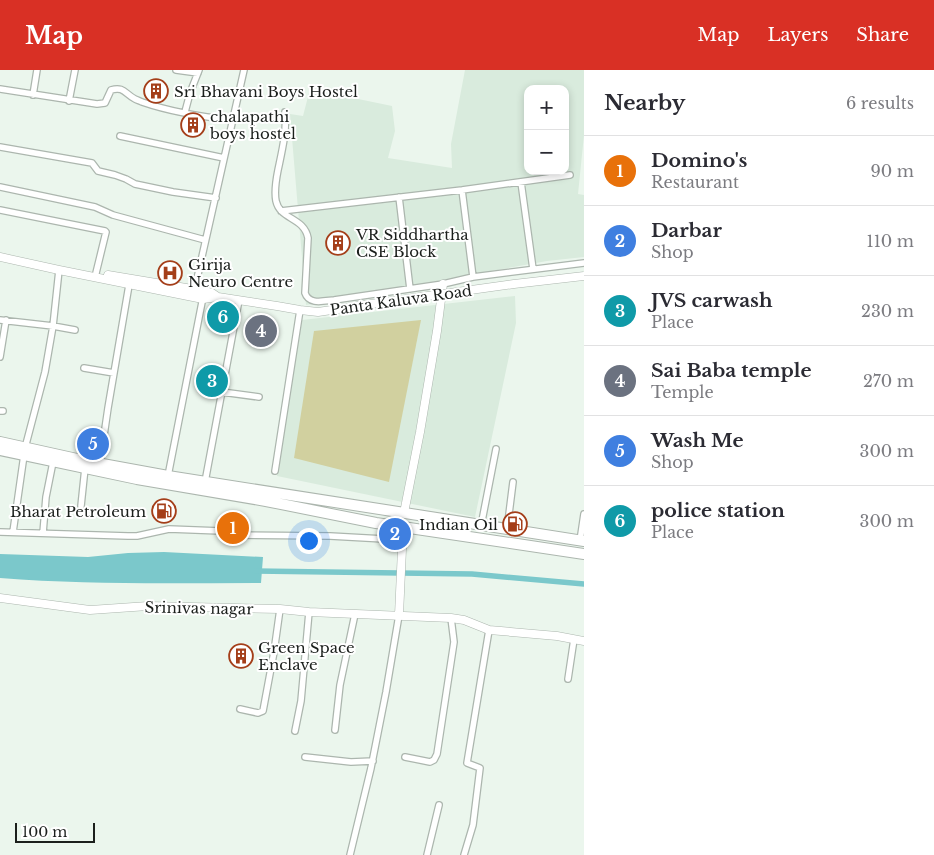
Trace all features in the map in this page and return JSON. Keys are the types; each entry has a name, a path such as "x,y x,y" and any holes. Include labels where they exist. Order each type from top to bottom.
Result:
{"highway":[{"path":"0,442 53,462 137,479 266,501 376,523 584,554"},
{"path":"0,450 25,451 205,482 582,541"}],"street":[{"path":"33,95 37,70"},
{"path":"69,101 74,70"},
{"path":"176,70 198,72 185,112"},
{"path":"193,293 244,70"},
{"path":"0,89 69,101 101,104 105,102 111,90 117,89 123,90 134,99 157,106 210,118 234,120"},
{"path":"284,112 286,127 275,187 277,205 281,211 302,225 307,231 305,280 307,299 318,301 334,300 443,284 473,276 584,263"},
{"path":"120,136 224,158"},
{"path":"0,146 92,163 98,171 115,175 135,184 216,198"},
{"path":"281,211 462,190 570,175"},
{"path":"520,182 534,269"},
{"path":"0,186 95,207 113,215 205,240"},
{"path":"462,190 473,276"},
{"path":"399,197 410,288"},
{"path":"0,210 105,231 96,273"},
{"name":"Panta Kaluva Road","path":"0,253 218,298 318,312 584,276"},
{"name":"Panta Kaluva Road","path":"0,257 129,285 193,293"},
{"path":"13,532 25,451 45,372 53,326 59,270"},
{"path":"404,513 423,414 443,284"},
{"path":"100,463 129,285"},
{"path":"168,476 204,295"},
{"path":"205,482 240,300"},
{"path":"275,471 300,310"},
{"path":"0,357 3,320 75,330"},
{"path":"84,368 114,373"},
{"path":"222,392 258,397"},
{"path":"482,526 496,449"},
{"path":"43,533 46,496 53,462"},
{"path":"81,506 85,468"},
{"path":"507,530 513,482"},
{"path":"582,541 584,514"},
{"path":"350,855 373,761 399,615 403,527"},
{"path":"0,532 137,536 169,530 221,531 229,535 330,536 402,540"},
{"name":"Srinivas nagar","path":"0,598 90,610 148,606 280,609 451,618 464,620 488,630 556,636 584,641"},
{"path":"240,709 258,713 262,711 274,652 280,609"},
{"path":"295,731 301,701 310,612"},
{"path":"335,730 340,685 355,614"},
{"path":"405,757 430,762 434,760 437,754 454,642 451,618"},
{"path":"464,855 473,825 480,768 467,763 488,630"},
{"path":"568,679 574,639"},
{"path":"305,757 351,762 373,761"},
{"path":"427,855 439,805"}],"shaded area":[{"path":"465,70 584,70 584,135 578,194 584,195 584,257 547,261 306,305 290,114 303,116 310,89 392,106 395,131 388,158 452,168 451,144"},
{"path":"515,296 516,323 475,517 277,476 302,320"}],"green space":[{"path":"421,320 389,482 294,458 314,331"}],"water":[{"path":"164,552 263,557 261,583 98,583 0,578 0,554 88,557"}],"waterway":[{"path":"255,571 472,574 584,584"}],"place":[{"name":"Sri Bhavani Boys Hostel","path":"156,91"},
{"name":"chalapathi boys hostel","path":"193,125"},
{"name":"VR Siddhartha CSE Block","path":"338,243"},
{"name":"Girija Neuro Centre","path":"170,273"},
{"name":"police station","path":"223,317"},
{"name":"Sai Baba temple","path":"261,331"},
{"name":"JVS carwash","path":"212,381"},
{"name":"Wash Me","path":"93,444"},
{"name":"Bharat Petroleum","path":"164,511"},
{"name":"Indian Oil","path":"515,524"},
{"name":"Domino's","path":"233,528"},
{"name":"Darbar","path":"395,534"},
{"name":"Green Space Enclave","path":"241,656"}]}
